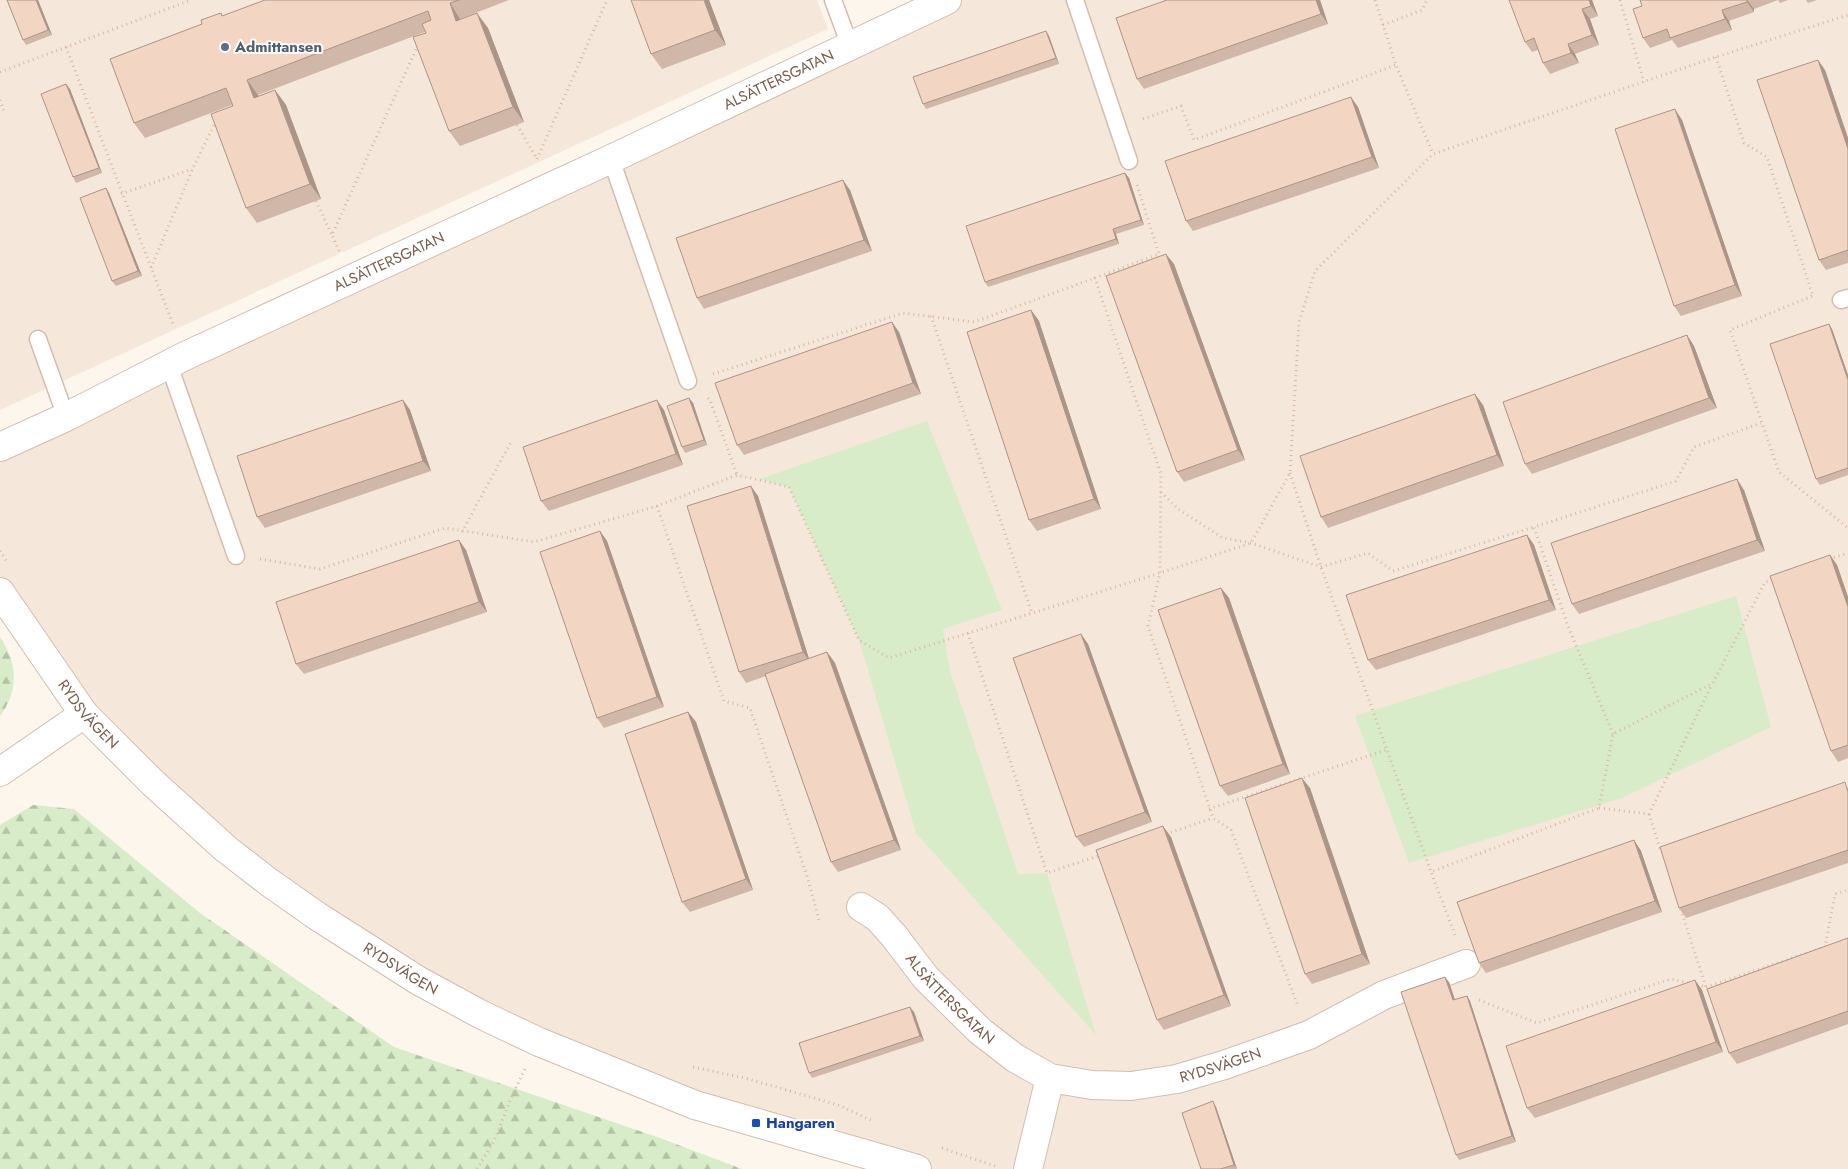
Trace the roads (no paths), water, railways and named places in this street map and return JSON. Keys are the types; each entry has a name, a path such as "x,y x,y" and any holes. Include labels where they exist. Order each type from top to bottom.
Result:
{"street":[{"name":"ALSÄTTERSGATAN","path":"0,447 66,417 177,361 947,0"},
{"name":"RYDSVÄGEN","path":"6,580 84,714 152,782 226,849 317,916 419,981 482,1015 539,1042 695,1105 917,1169"},
{"path":"0,772 84,714"},
{"name":"ALSÄTTERSGATAN","path":"861,907 878,918 926,978 980,1031 1015,1058 1050,1078"},
{"name":"RYDSVÄGEN","path":"1050,1078 1092,1086 1122,1086 1177,1079 1309,1035 1384,995 1466,964"},
{"path":"1028,1169 1050,1078"}],"lane":[{"path":"833,0 850,46"},
{"path":"1075,0 1129,161"},
{"path":"611,159 688,382"},
{"path":"38,339 66,417"},
{"path":"177,361 236,556"}],"place":[{"name":"Admittansen","path":"225,47"},
{"name":"Hangaren","path":"756,1123"}]}
